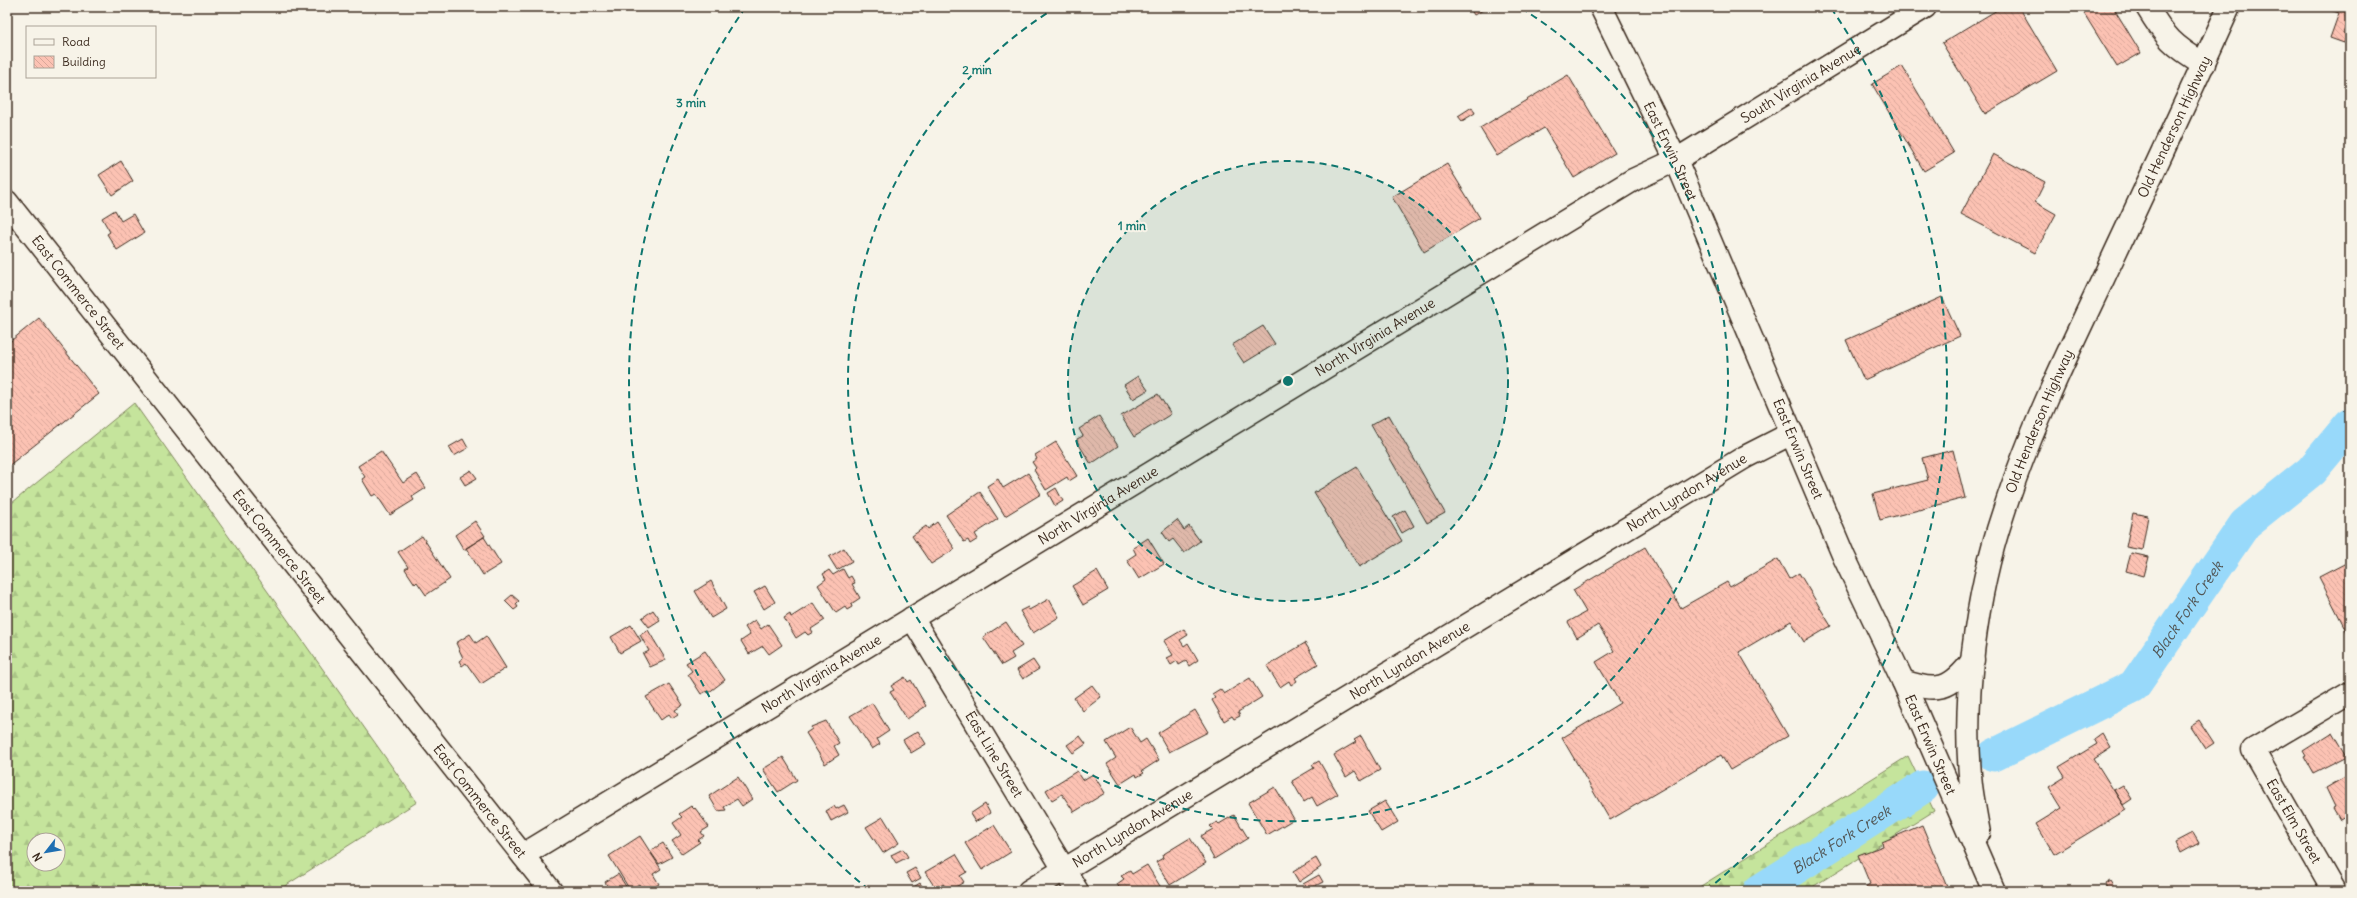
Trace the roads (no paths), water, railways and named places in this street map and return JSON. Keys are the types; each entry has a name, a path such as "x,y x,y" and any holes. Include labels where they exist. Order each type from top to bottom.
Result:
{"street":[{"name":"East Erwin Street","path":"1601,7 1676,160 1844,556 1903,681 1994,891"},
{"name":"South Virginia Avenue","path":"1676,160 1925,7"},
{"path":"2147,7 2170,41 2180,50 2204,64"},
{"name":"Old Henderson Highway","path":"1984,865 1971,784 1969,710 1973,660 1992,552 2020,468 2062,366 2204,64 2229,7"},
{"name":"North Virginia Avenue","path":"523,855 1633,180 1676,160"},
{"name":"East Commerce Street","path":"7,202 551,891"},
{"name":"North Lyndon Avenue","path":"1029,891 1745,457 1792,433"},
{"name":"East Line Street","path":"912,618 1077,891"},
{"path":"1903,681 1922,687 1944,686 1955,682 1973,660"},
{"name":"East Elm Street","path":"2334,891 2253,750 2350,693"}],"waterway":[{"name":"Black Fork Creek","path":"1994,755 2134,686 2245,524 2311,471 2350,424"},
{"name":"Black Fork Creek","path":"1759,891 1923,787"}]}
